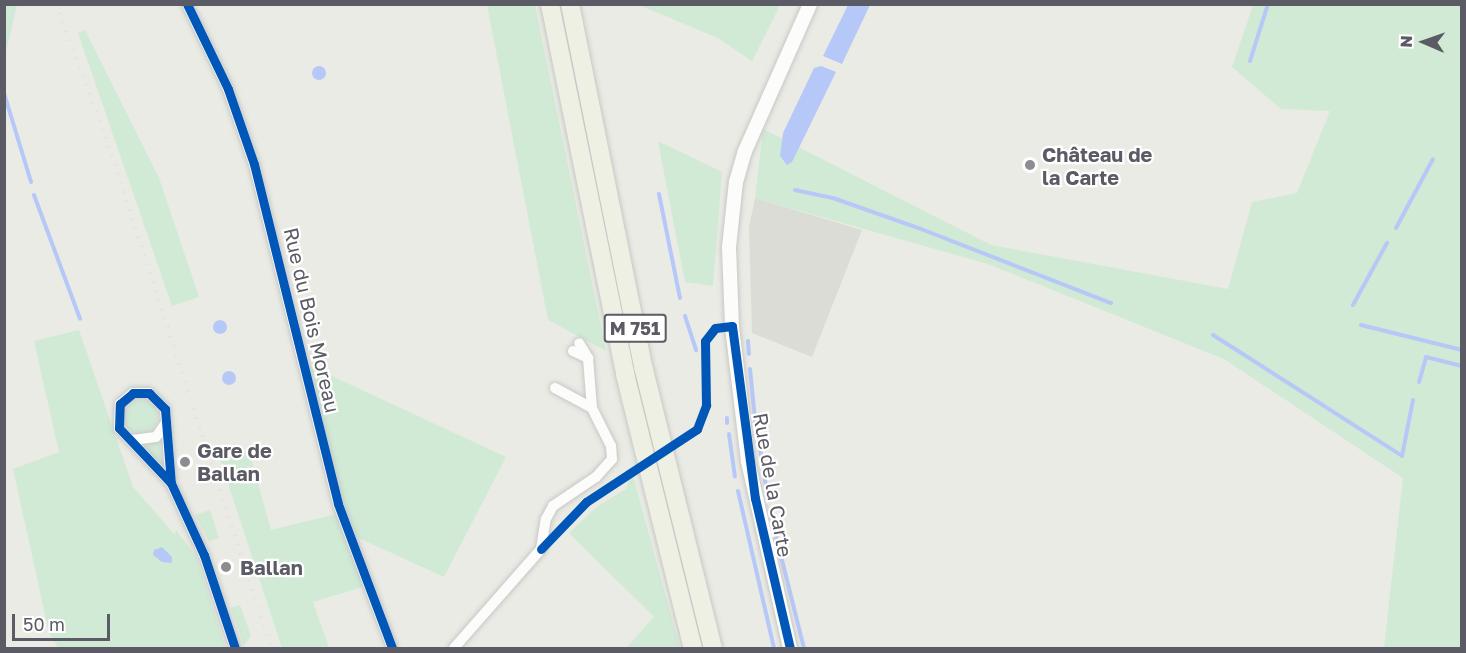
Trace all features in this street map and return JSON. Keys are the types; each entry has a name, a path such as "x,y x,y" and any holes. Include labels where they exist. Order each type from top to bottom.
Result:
{"highway":[{"name":"M 751","path":"550,4 625,374 693,648"},
{"name":"M 751","path":"570,4 648,391 713,648"}],"street":[{"name":"Rue du Bois Moreau","path":"187,4 228,89 254,164 338,504 392,648"},
{"name":"Rue de la Carte","path":"790,648 755,498 732,326 729,247 736,182 761,111 810,4"},
{"path":"454,648 541,549 546,519 553,506 610,463 611,446 592,408 588,358 576,347"},
{"path":"555,387 592,408"},
{"path":"171,483 165,409 156,397 134,393 120,404 117,420 125,435 171,483 204,555 235,648"},
{"path":"132,440 148,441 165,424"}],"shaded area":[{"path":"755,198 862,230 812,357 752,333 749,227"}],"green space":[{"path":"4,5 17,5 5,56"},
{"path":"487,5 535,5 606,351 548,320"},
{"path":"639,5 780,5 752,61 718,38"},
{"path":"1253,5 1461,5 1461,648 1384,648 1403,478 1224,359 988,264 755,198 763,129 991,245 1228,289 1252,202 1297,193 1330,111 1281,109 1232,67"},
{"path":"85,30 159,178 199,297 172,306 78,33"},
{"path":"658,141 722,172 713,286 685,282"},
{"path":"79,330 133,487 175,535 176,530 196,556 226,648 58,648 49,632 13,469 59,452 34,341"},
{"path":"304,363 506,457 444,577 350,534 369,585 313,602 329,648 282,648 220,459 249,451 271,530 341,513"},
{"path":"141,400 153,405 158,417 153,429 141,434 129,429 124,417 129,405"},
{"path":"159,441 161,452 165,470 144,447"},
{"path":"632,471 680,648 626,648 654,617 569,533 598,506 626,489"},
{"path":"210,510 219,538 209,541 195,515"},
{"path":"240,605 251,636 244,646 231,608"}],"water":[{"path":"848,5 870,5 842,64 823,56"},
{"path":"319,66 324,68 326,73 324,78 319,80 314,78 312,73 314,68"},
{"path":"821,66 836,72 792,162 787,165 780,156 783,133 814,68"},
{"path":"217,320 223,320 227,327 223,334 217,334 213,330 213,324"},
{"path":"229,371 234,373 236,378 234,383 229,385 224,383 222,378 224,373"},
{"path":"162,547 172,557 172,563 162,562 153,555 154,550"}],"waterway":[{"path":"1250,61 1268,4"},
{"path":"4,93 31,182"},
{"path":"1396,228 1433,159"},
{"path":"795,190 833,198 921,229 1111,303"},
{"path":"659,194 680,298"},
{"path":"34,195 80,319"},
{"path":"1353,305 1387,243"},
{"path":"685,316 696,350"},
{"path":"1361,325 1462,350"},
{"path":"1213,335 1402,456 1413,400"},
{"path":"748,341 749,354"},
{"path":"1419,382 1426,357 1462,366"},
{"path":"750,369 756,429"},
{"path":"727,418 727,423"},
{"path":"729,434 735,477"},
{"path":"760,448 768,499"},
{"path":"738,491 774,648"},
{"path":"775,532 804,648"}],"railway":[{"path":"56,4 106,137 271,648"}],"cycle path":[{"path":"187,4 228,89 254,164 338,504 392,648"},
{"path":"541,549 586,502 697,429 706,405 705,341 715,328 732,326 755,498 790,648"},
{"path":"171,483 119,428 120,404 133,393 149,393 165,409 171,483 204,555 235,648"}],"place":[{"name":"Château de la Carte","path":"1030,165"},
{"name":"Gare de Ballan","path":"185,462"},
{"name":"Ballan","path":"226,567"}]}
